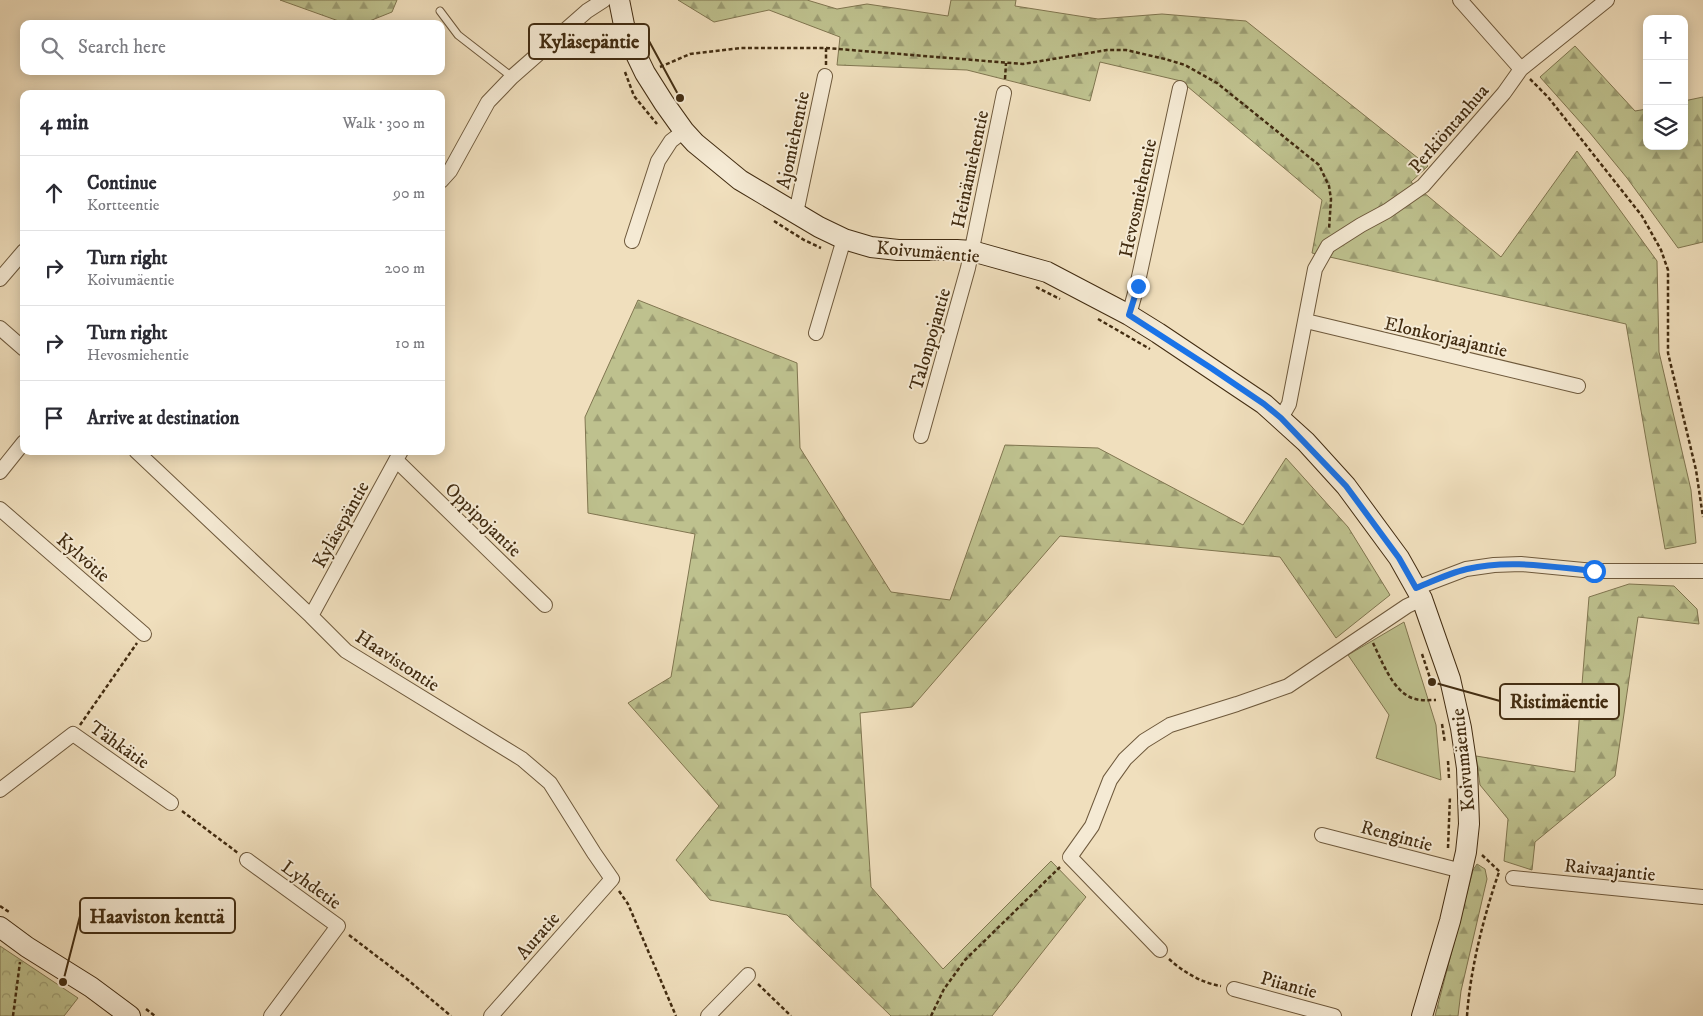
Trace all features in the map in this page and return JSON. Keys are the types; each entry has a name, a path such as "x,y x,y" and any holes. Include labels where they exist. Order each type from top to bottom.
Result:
{"street":[{"path":"445,177 488,102 512,77 587,10 604,0"},
{"name":"Koivumäentie","path":"619,0 624,25 631,44 636,77 678,136 695,143 740,180 796,212 842,248 871,247 898,250 972,251 1047,272 1129,315 1264,404 1281,418 1346,486 1399,558 1419,594 1450,679 1462,728 1469,824 1466,852 1454,870 1450,921 1422,1016"},
{"path":"1460,0 1520,69"},
{"name":"Perkiöntanhua","path":"1281,418 1288,404 1315,269 1328,246 1424,186 1504,93 1520,69 1607,0"},
{"name":"Ajomiehentie","path":"796,212 825,76"},
{"name":"Hevosmiehentie","path":"1129,315 1138,286 1180,88"},
{"name":"Heinämiehentie","path":"972,251 1004,93"},
{"path":"632,241 658,161 678,136"},
{"path":"816,333 842,248"},
{"name":"Talonpojantie","path":"921,436 972,251"},
{"path":"0,279 20,256"},
{"name":"Elonkorjaajantie","path":"1306,321 1578,386"},
{"path":"0,328 20,346"},
{"path":"0,472 20,447"},
{"name":"Haavistontie","path":"140,455 346,651 522,759 550,783 612,879"},
{"name":"Kyläsepäntie","path":"311,616 398,456"},
{"name":"Oppipojantie","path":"398,456 545,605"},
{"name":"Kylvötie","path":"0,509 144,634"},
{"path":"1160,950 1070,857 1092,826 1110,780 1125,759 1144,741 1170,725 1288,686 1407,606 1419,594 1466,569 1521,564 1594,571 1703,571"},
{"name":"Tähkätie","path":"0,790 73,734 171,803"},
{"name":"Rengintie","path":"1322,835 1454,870"},
{"name":"Lyhdetie","path":"247,860 338,926 271,1016"},
{"name":"Raivaajantie","path":"1513,878 1703,897"},
{"name":"Auratie","path":"491,1016 612,879"},
{"path":"0,927 27,947 91,987 130,1016"},
{"path":"708,1016 748,975"},
{"name":"Piiantie","path":"1234,989 1334,1016"}],"lane":[{"path":"440,11 458,35 512,77"}],"path":[{"path":"636,77 690,54 741,48 826,48 1024,64 1107,50 1126,50 1164,59 1185,65 1217,83 1319,165 1329,186 1331,199 1328,246"},
{"path":"623,66 636,77"},
{"path":"1520,69 1548,97 1636,209 1661,250 1668,270 1668,353 1696,470 1703,517"},
{"path":"636,77 634,96 678,136"},
{"path":"771,219 804,240 842,248"},
{"path":"1027,285 1061,300"},
{"path":"1094,317 1157,354"},
{"path":"1368,633 1386,668 1402,692 1412,698 1436,700 1438,708"},
{"path":"73,734 144,634"},
{"path":"1421,651 1432,682"},
{"path":"1440,716 1446,748"},
{"path":"1447,756 1449,780"},
{"path":"1450,788 1454,870"},
{"path":"171,803 247,860"},
{"path":"1482,855 1499,872 1513,878"},
{"path":"931,1016 944,989 965,960 1070,857"},
{"path":"1467,1016 1468,998 1484,919 1499,872"},
{"path":"612,879 628,904 676,1016"},
{"path":"338,926 451,1016"},
{"path":"13,1016 18,965 27,947"},
{"path":"1160,950 1180,970 1214,985 1234,989"},
{"path":"748,975 791,1016"}],"green space":[{"path":"280,0 397,0 392,12 372,20 336,20"},
{"path":"678,0 807,0 837,9 867,4 948,16 951,0 1016,0 1015,6 1098,19 1162,14 1246,21 1428,166 1411,182 1501,257 1577,151 1657,261 1659,352 1691,490 1696,543 1665,549 1626,324 1312,253 1322,200 1181,81 1100,62 1090,101 967,70 837,65 840,37 769,10 714,22"},
{"path":"1575,46 1635,111 1643,110 1643,150 1688,150 1688,100 1703,97 1703,242 1678,248 1627,178 1540,77"},
{"path":"638,300 797,363 800,448 891,592 950,600 1005,445 1098,448 1243,525 1286,458 1348,527 1390,595 1336,638 1280,557 1060,536 912,707 860,713 871,887 943,969 1051,861 1086,897 992,1016 891,1016 787,915 710,900 676,860 719,806 628,703 671,677 695,534 588,513 585,417"},
{"path":"1629,584 1674,586 1697,609 1699,624 1638,617 1615,776 1535,842 1532,870 1504,861 1508,819 1480,785 1476,756 1575,772 1589,597"},
{"path":"1404,622 1436,725 1441,780 1376,758 1389,715 1348,655"},
{"path":"1477,864 1485,869 1487,879 1461,991 1458,1016 1435,1016 1473,870"},
{"path":"0,946 78,998 64,1016 0,1016"}],"place":[{"name":"Kyläsepäntie","path":"680,98"},
{"name":"Ristimäentie","path":"1432,682"},
{"name":"Haaviston kenttä","path":"63,982"}],"route":[{"path":"1138,286 1129,315 1211,368 1264,404 1281,418 1346,486 1399,558 1416,588 1466,569 1494,565 1521,564 1594,571"}]}
